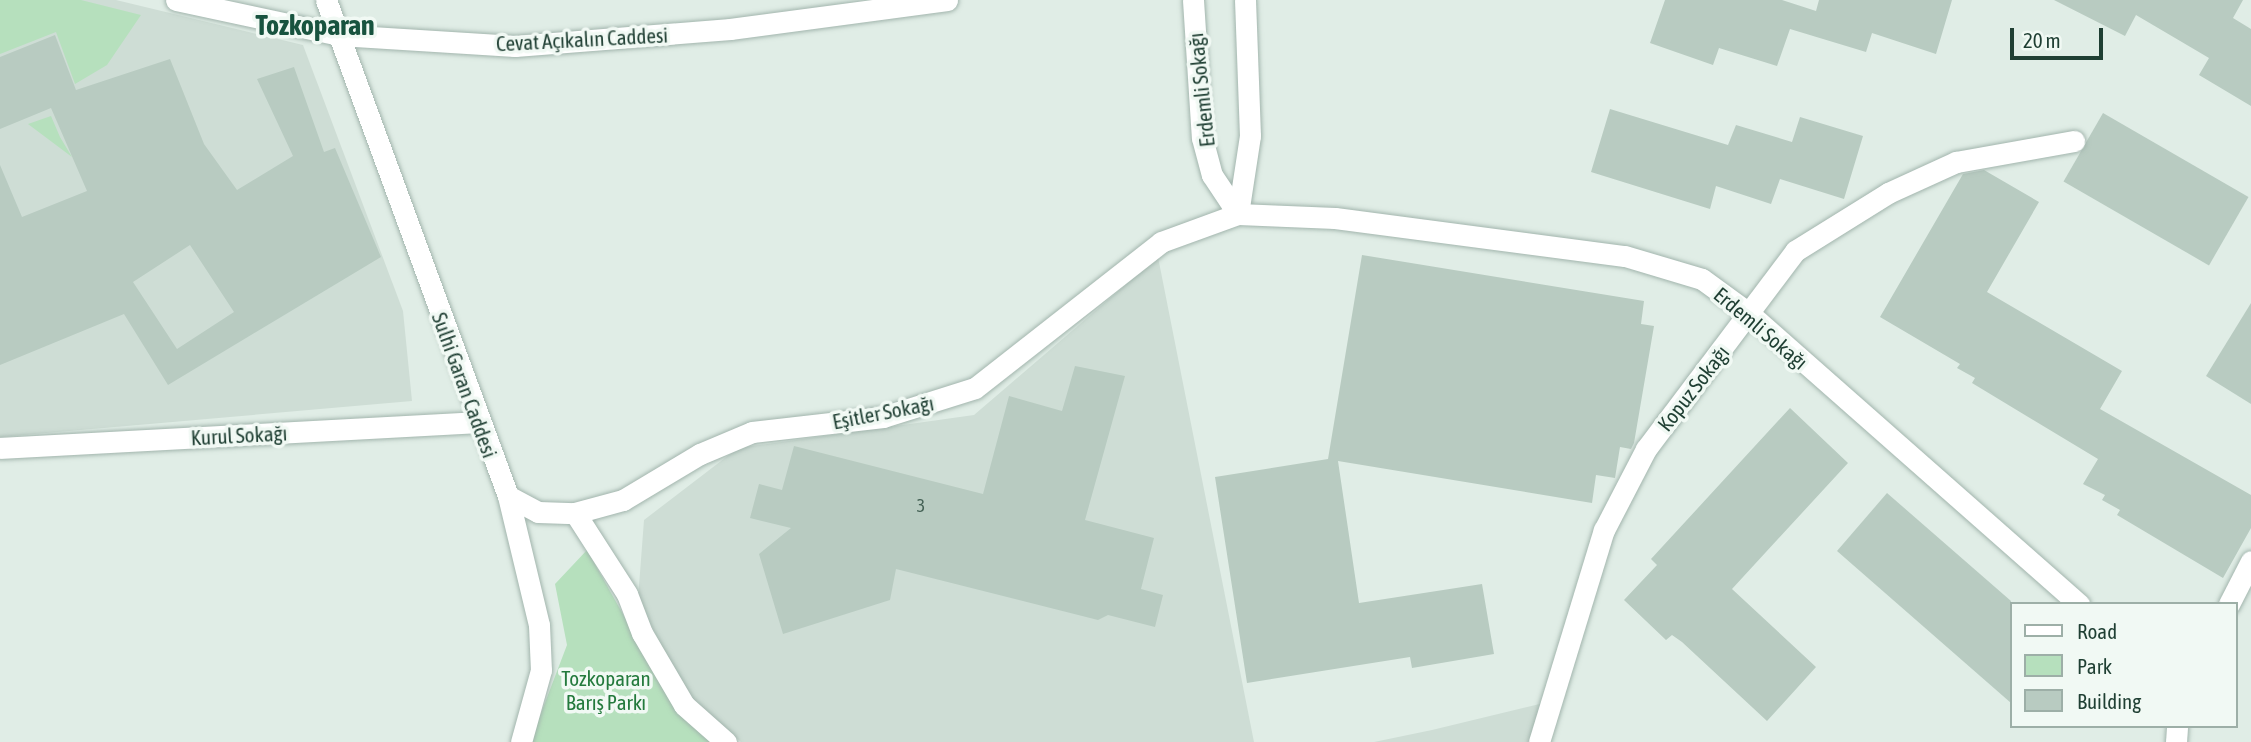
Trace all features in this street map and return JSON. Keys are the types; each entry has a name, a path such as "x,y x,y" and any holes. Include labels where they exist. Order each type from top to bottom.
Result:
{"street":[{"name":"Cevat Açıkalın Caddesi","path":"176,0 340,35 515,46 730,29 947,0"},
{"name":"Sulhi Garan Caddesi","path":"326,0 478,422 508,496 539,625 541,670 521,742"},
{"name":"Erdemli Sokağı","path":"1192,0 1202,138 1212,175 1238,214"},
{"name":"Erdemli Sokağı","path":"1238,214 1250,136 1245,0"},
{"name":"Kopuz Sokağı","path":"1539,742 1604,530 1646,449 1795,251 1888,193 1956,162 2074,141"},
{"name":"Erdemli Sokağı","path":"1238,214 1335,218 1625,256 1702,278 1750,314 2077,602"},
{"name":"Eşitler Sokağı","path":"508,496 538,512 575,513 623,500 700,454 752,432 883,417 975,388 1161,242 1238,214"},
{"name":"Kurul Sokağı","path":"0,448 478,422"},
{"path":"575,513 627,594 642,633 684,705 726,742"},
{"path":"2230,602 2251,561"}],"shaded area":[{"path":"0,0 116,0 303,45 403,311 412,401 0,437"},
{"path":"1158,257 1254,742 741,742 687,697 638,599 644,520 738,448 974,415"},
{"path":"1544,703 1531,742 1374,742 1432,730"}],"green space":[{"path":"0,0 81,0 141,15 107,65 75,84 56,32 0,54"},
{"path":"51,116 60,137 72,157 28,124"},
{"name":"Tozkoparan Barış Parkı","path":"587,550 633,632 726,742 530,742 567,645 555,584"}],"building":[{"path":"1665,0 1782,0 1816,11 1819,0 1952,0 1936,54 1872,33 1866,52 1790,29 1777,66 1719,48 1713,65 1650,43"},
{"path":"2054,0 2243,0 2233,18 2251,29 2251,106 2199,75 2209,58 2136,15 2125,36"},
{"path":"55,35 76,90 170,59 204,144 237,190 293,156 257,79 294,67 324,152 335,148 381,257 168,385 124,314 0,365 0,165 22,217 87,191 51,108 0,129 0,57","holes":["190,245 234,312 177,349 133,282"]},
{"path":"1610,109 1728,145 1736,125 1792,142 1800,117 1863,136 1844,199 1780,179 1771,204 1716,186 1710,209 1591,172"},
{"path":"2103,113 2248,197 2209,265 2064,181"},
{"path":"1984,170 2039,202 1987,292 2122,371 2100,409 2251,495 2251,528 2223,578 2117,515 2120,510 2102,500 2105,495 2083,484 2098,459 1972,383 1975,378 1957,368 1960,364 1880,317 1963,174"},
{"path":"1362,255 1644,301 1641,324 1654,326 1634,443 1631,449 1620,447 1615,478 1596,475 1592,503 1338,461 1359,603 1482,584 1494,654 1412,668 1410,657 1247,683 1215,477 1328,459"},
{"path":"2251,303 2251,404 2206,376"},
{"path":"1075,366 1125,376 1085,520 1154,538 1141,589 1163,595 1155,627 1108,615 1098,620 896,569 890,600 783,634 759,554 791,528 750,518 759,484 782,490 794,446 983,494 1009,396 1062,411"},
{"path":"1790,408 1848,463 1732,589 1816,667 1767,721 1682,642 1672,635 1666,640 1624,600 1657,565 1651,559"},
{"path":"1887,493 2011,601 2010,702 1837,551"}],"district":[{"name":"Tozkoparan","path":"315,25"}]}
